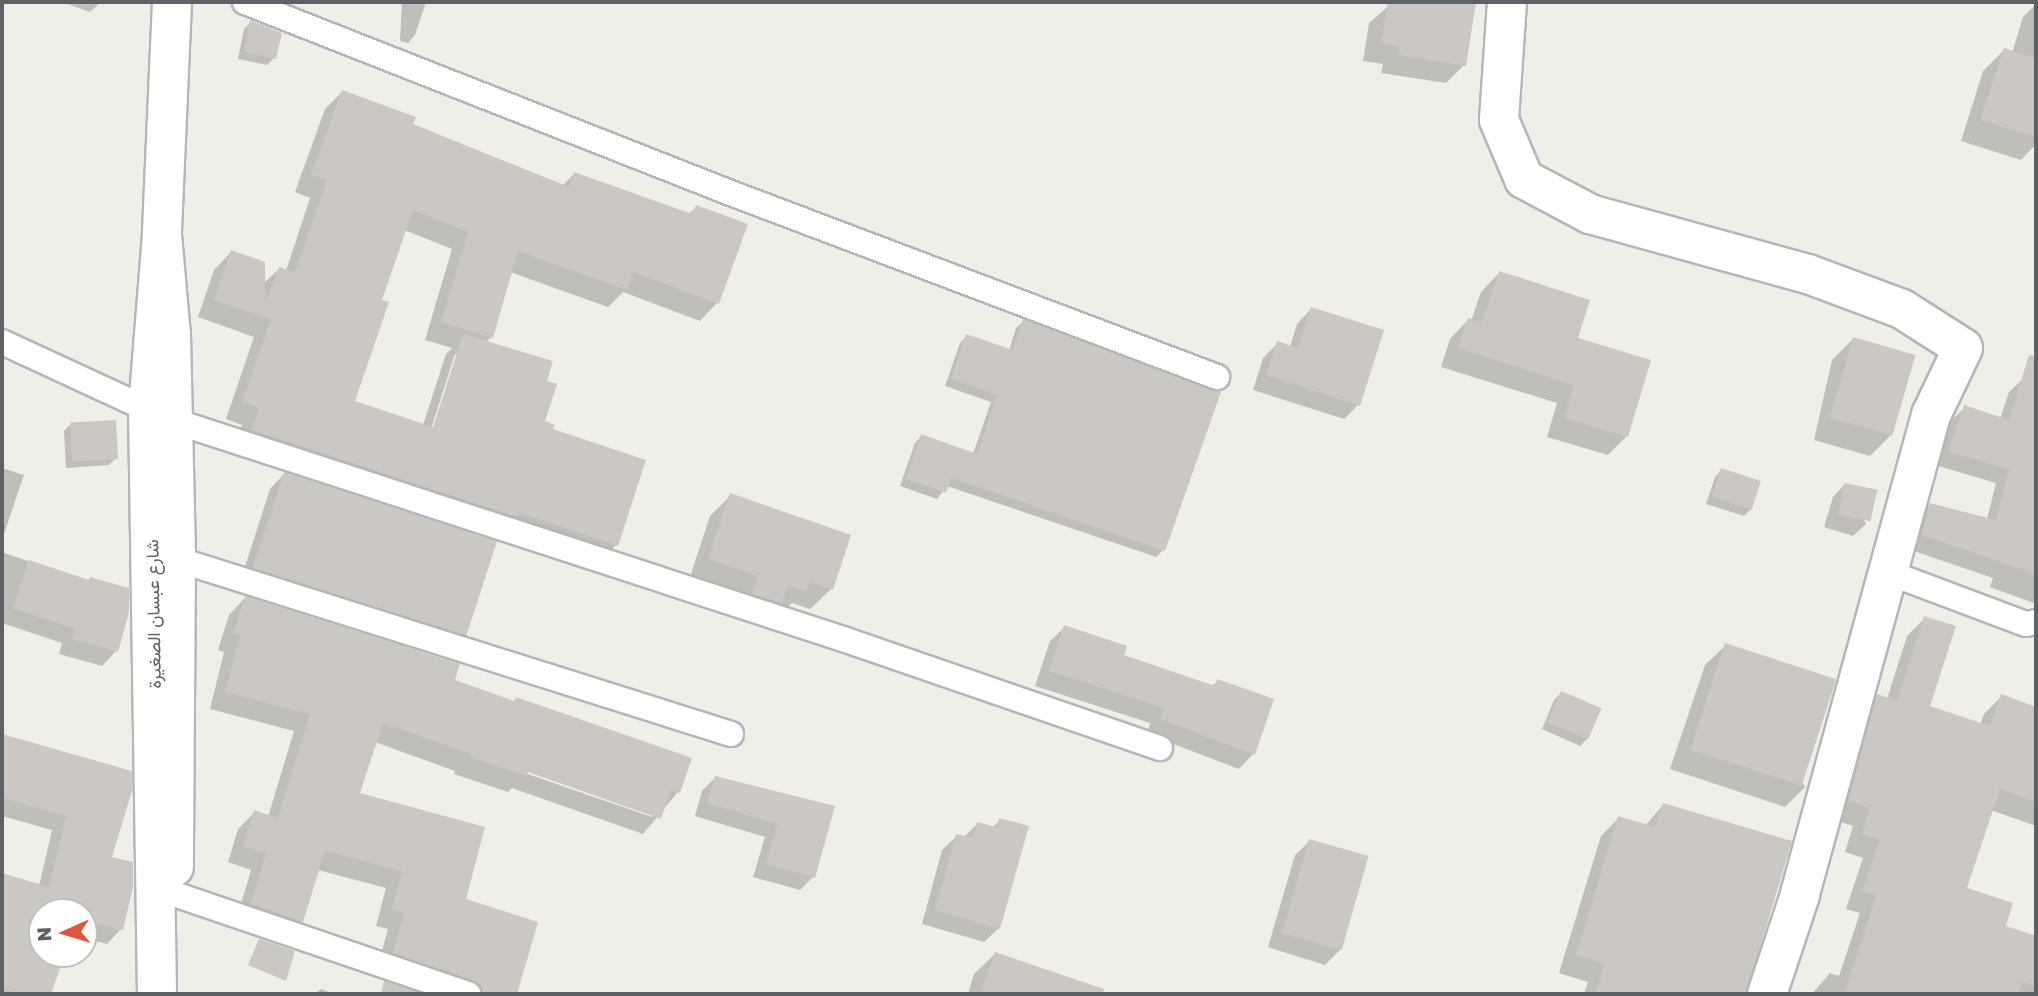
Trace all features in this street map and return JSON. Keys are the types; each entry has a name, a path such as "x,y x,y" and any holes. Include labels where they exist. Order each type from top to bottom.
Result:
{"street":[{"name":"شارع عبسان الصغيرة","path":"157,994 162,235 172,2"},
{"path":"1507,2 1499,120 1524,179 1590,214 1808,274 1902,309 1963,348 1931,415 1800,895 1767,994"},
{"name":"شارع عبسان الصغيرة","path":"160,415 176,559 176,994"}],"lane":[{"path":"246,2 728,192 1217,377"},
{"path":"2,342 160,415 833,636 1160,748"},
{"path":"176,559 731,734"},
{"path":"1890,573 2026,624 2036,622"},
{"path":"174,894 468,994"}],"building":[{"path":"1388,2 1476,2 1466,66 1399,55 1400,46 1381,43"},
{"path":"250,20 282,33 276,59 244,52"},
{"path":"2004,48 2036,58 2036,137 1980,120"},
{"path":"342,90 416,117 413,124 569,187 574,172 692,214 696,205 748,224 719,304 633,272 627,290 518,251 493,338 441,322 468,232 413,210 382,300 389,302 355,401 433,427 463,334 553,361 547,381 557,384 545,421 555,425 553,429 646,460 618,546 519,513 518,517 251,430 259,408 242,402 271,319 214,300 231,250 265,262 265,304 279,267 295,272 327,180 311,175"},
{"path":"1499,271 1590,300 1578,338 1651,360 1628,437 1564,418 1574,385 1458,348 1468,318 1482,322"},
{"path":"1311,307 1384,330 1360,406 1266,375 1277,341 1298,348"},
{"path":"1023,319 1221,392 1165,551 951,478 946,493 906,479 921,434 977,454 997,395 951,379 966,334 1013,350"},
{"path":"1853,337 1915,355 1892,436 1830,418"},
{"path":"2029,355 2036,356 2036,574 1921,535 1930,503 1996,520 2009,469 1948,452 1964,405 2009,420"},
{"path":"116,420 118,459 72,461 70,422"},
{"path":"1721,468 1761,481 1752,510 1712,497"},
{"path":"284,472 497,541 466,637 253,568"},
{"path":"1845,483 1877,490 1871,521 1838,514"},
{"path":"730,493 851,535 833,590 810,582 806,591 788,585 782,603 752,594 758,576 708,559"},
{"path":"29,560 89,580 90,577 129,588 129,612 118,652 72,639 75,629 13,608"},
{"path":"245,596 460,664 455,680 514,701 516,697 692,758 680,793 671,790 661,819 528,772 526,776 470,757 471,754 383,723 360,793 485,827 466,899 538,922 517,994 482,994 480,985 473,980 393,953 404,913 392,910 402,871 325,851 303,922 251,904 266,853 243,846 254,810 278,818 310,714 225,692 240,636 233,634"},
{"path":"1924,616 1956,626 1930,706 1990,726 2001,694 2036,707 2036,802 2000,789 1967,888 2013,903 2006,926 2036,936 2036,987 2021,982 2019,994 1844,994 1876,896 1862,891 1880,840 1862,834 1870,808 1848,801 1877,694 1897,701"},
{"path":"1064,625 1127,646 1124,655 1215,686 1217,679 1274,699 1255,755 1160,719 1164,708 1049,671"},
{"path":"1725,643 1836,679 1802,786 1690,750"},
{"path":"1561,691 1602,708 1588,739 1548,722"},
{"path":"2,734 132,771 132,791 112,857 133,862 133,887 123,930 98,924 98,898 28,898 28,968 60,968 51,994 20,994 2,988 2,873 49,887 66,816 2,798"},
{"path":"715,776 835,806 815,878 766,864 777,824 707,803"},
{"path":"1663,803 1792,841 1746,994 1595,994 1605,964 1576,955 1618,816 1655,827"},
{"path":"999,818 1029,826 1000,929 935,910 956,834 972,838 977,822 997,827"},
{"path":"1309,839 1369,856 1342,950 1282,933"},
{"path":"259,939 295,951 286,981 248,965"},
{"path":"995,952 1104,989 1103,994 980,994"},
{"path":"384,981 423,994 381,994"}]}
